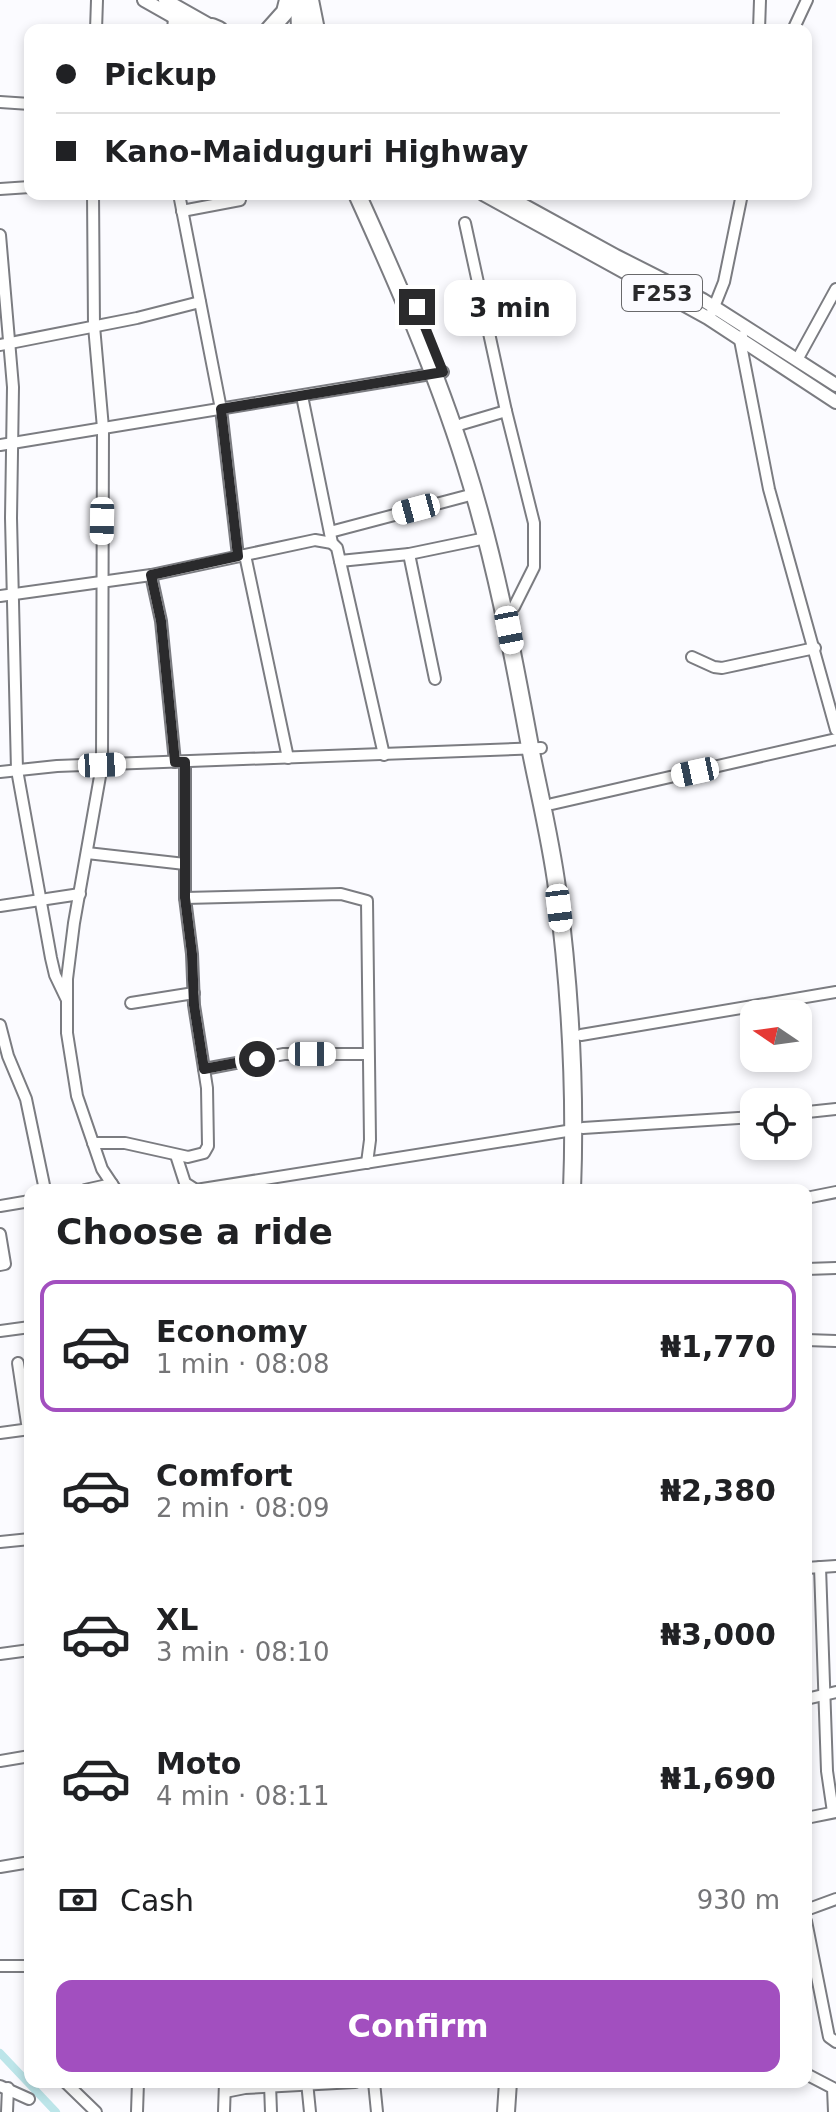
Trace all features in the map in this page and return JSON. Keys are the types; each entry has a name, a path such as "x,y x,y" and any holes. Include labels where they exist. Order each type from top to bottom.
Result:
{"highway":[{"path":"274,24 285,12 288,0"},
{"path":"299,0 300,24"},
{"path":"310,0 315,24"},
{"path":"360,200 462,424 484,491 514,607 562,930 582,1184"},
{"path":"370,200 439,373 505,609 536,749 552,804 572,929 581,1035 573,1184"},
{"path":"506,2112 508,2088"},
{"path":"516,2112 518,2088"}],"main road":[{"path":"144,0 173,24"},
{"path":"165,0 203,24"},
{"name":"F253","path":"495,200 711,312 748,327 836,385"},
{"name":"F253","path":"514,200 711,312 740,340 836,402"}],"street":[{"path":"96,24 97,0"},
{"path":"759,24 760,0"},
{"path":"796,24 807,0"},
{"path":"0,102 24,104"},
{"path":"0,189 24,187"},
{"path":"93,200 94,326 103,428 102,765 72,937 67,1033 77,1096 102,1169 112,1184"},
{"path":"180,200 221,409 242,555 288,758"},
{"path":"182,211 240,200"},
{"path":"711,312 724,282 741,200"},
{"path":"465,223 534,523 534,567 514,607"},
{"path":"0,235 13,442 6,596 17,770 55,975 67,1000"},
{"path":"797,360 836,289"},
{"path":"5,344 200,302"},
{"path":"748,327 740,340 769,489 836,730"},
{"path":"0,445 439,373"},
{"path":"302,396 331,537 337,548 384,755"},
{"path":"462,424 506,411"},
{"path":"6,596 151,575 331,537 474,494"},
{"path":"340,561 409,554 486,538"},
{"path":"409,554 435,679"},
{"path":"93,1143 125,1143 176,1155 195,1156 204,1153 208,1146 210,1128 185,898 180,762 161,621 151,575"},
{"path":"692,657 722,668 815,648"},
{"path":"552,804 836,739"},
{"path":"0,772 102,765 536,749"},
{"path":"87,853 185,864"},
{"path":"0,906 80,894"},
{"path":"185,898 341,894 367,901 367,1163"},
{"path":"581,1035 836,992"},
{"path":"131,1003 194,993"},
{"path":"0,1025 8,1056 26,1099 44,1184"},
{"path":"204,1069 284,1054 368,1054"},
{"path":"812,1112 836,1109"},
{"path":"234,1184 578,1129 740,1118"},
{"path":"176,1155 187,1184"},
{"path":"812,1197 836,1192"},
{"path":"0,1206 24,1202"},
{"path":"0,1234 5,1264 0,1265"},
{"path":"812,1269 836,1268"},
{"path":"0,1331 24,1328"},
{"path":"812,1340 836,1341"},
{"path":"18,1363 24,1399"},
{"path":"0,1433 24,1430"},
{"path":"0,1542 24,1540"},
{"path":"812,1568 836,1566"},
{"path":"812,1817 834,1812 827,1771 831,1694 820,1567"},
{"path":"0,1654 24,1651"},
{"path":"0,1761 24,1757"},
{"path":"0,1867 24,1863"},
{"path":"812,1908 836,1899"},
{"path":"812,1952 829,2037 836,2042"},
{"path":"0,1966 24,1966"},
{"path":"812,2077 833,2088 834,2112"},
{"path":"4,2087 29,2099"},
{"path":"4,2087 7,2112"},
{"path":"74,2088 96,2112"},
{"path":"137,2112 138,2088"},
{"path":"224,2112 225,2088"},
{"path":"270,2088 271,2112"},
{"path":"307,2088 310,2112"},
{"path":"375,2088 377,2112"}],"waterway":[{"path":"0,2053 24,2078"},
{"path":"33,2088 56,2112"}],"route":[{"path":"257,1059 204,1069 194,1005 185,898 185,762 175,762 161,621 151,575 238,556 221,409 443,372 417,307"}]}
